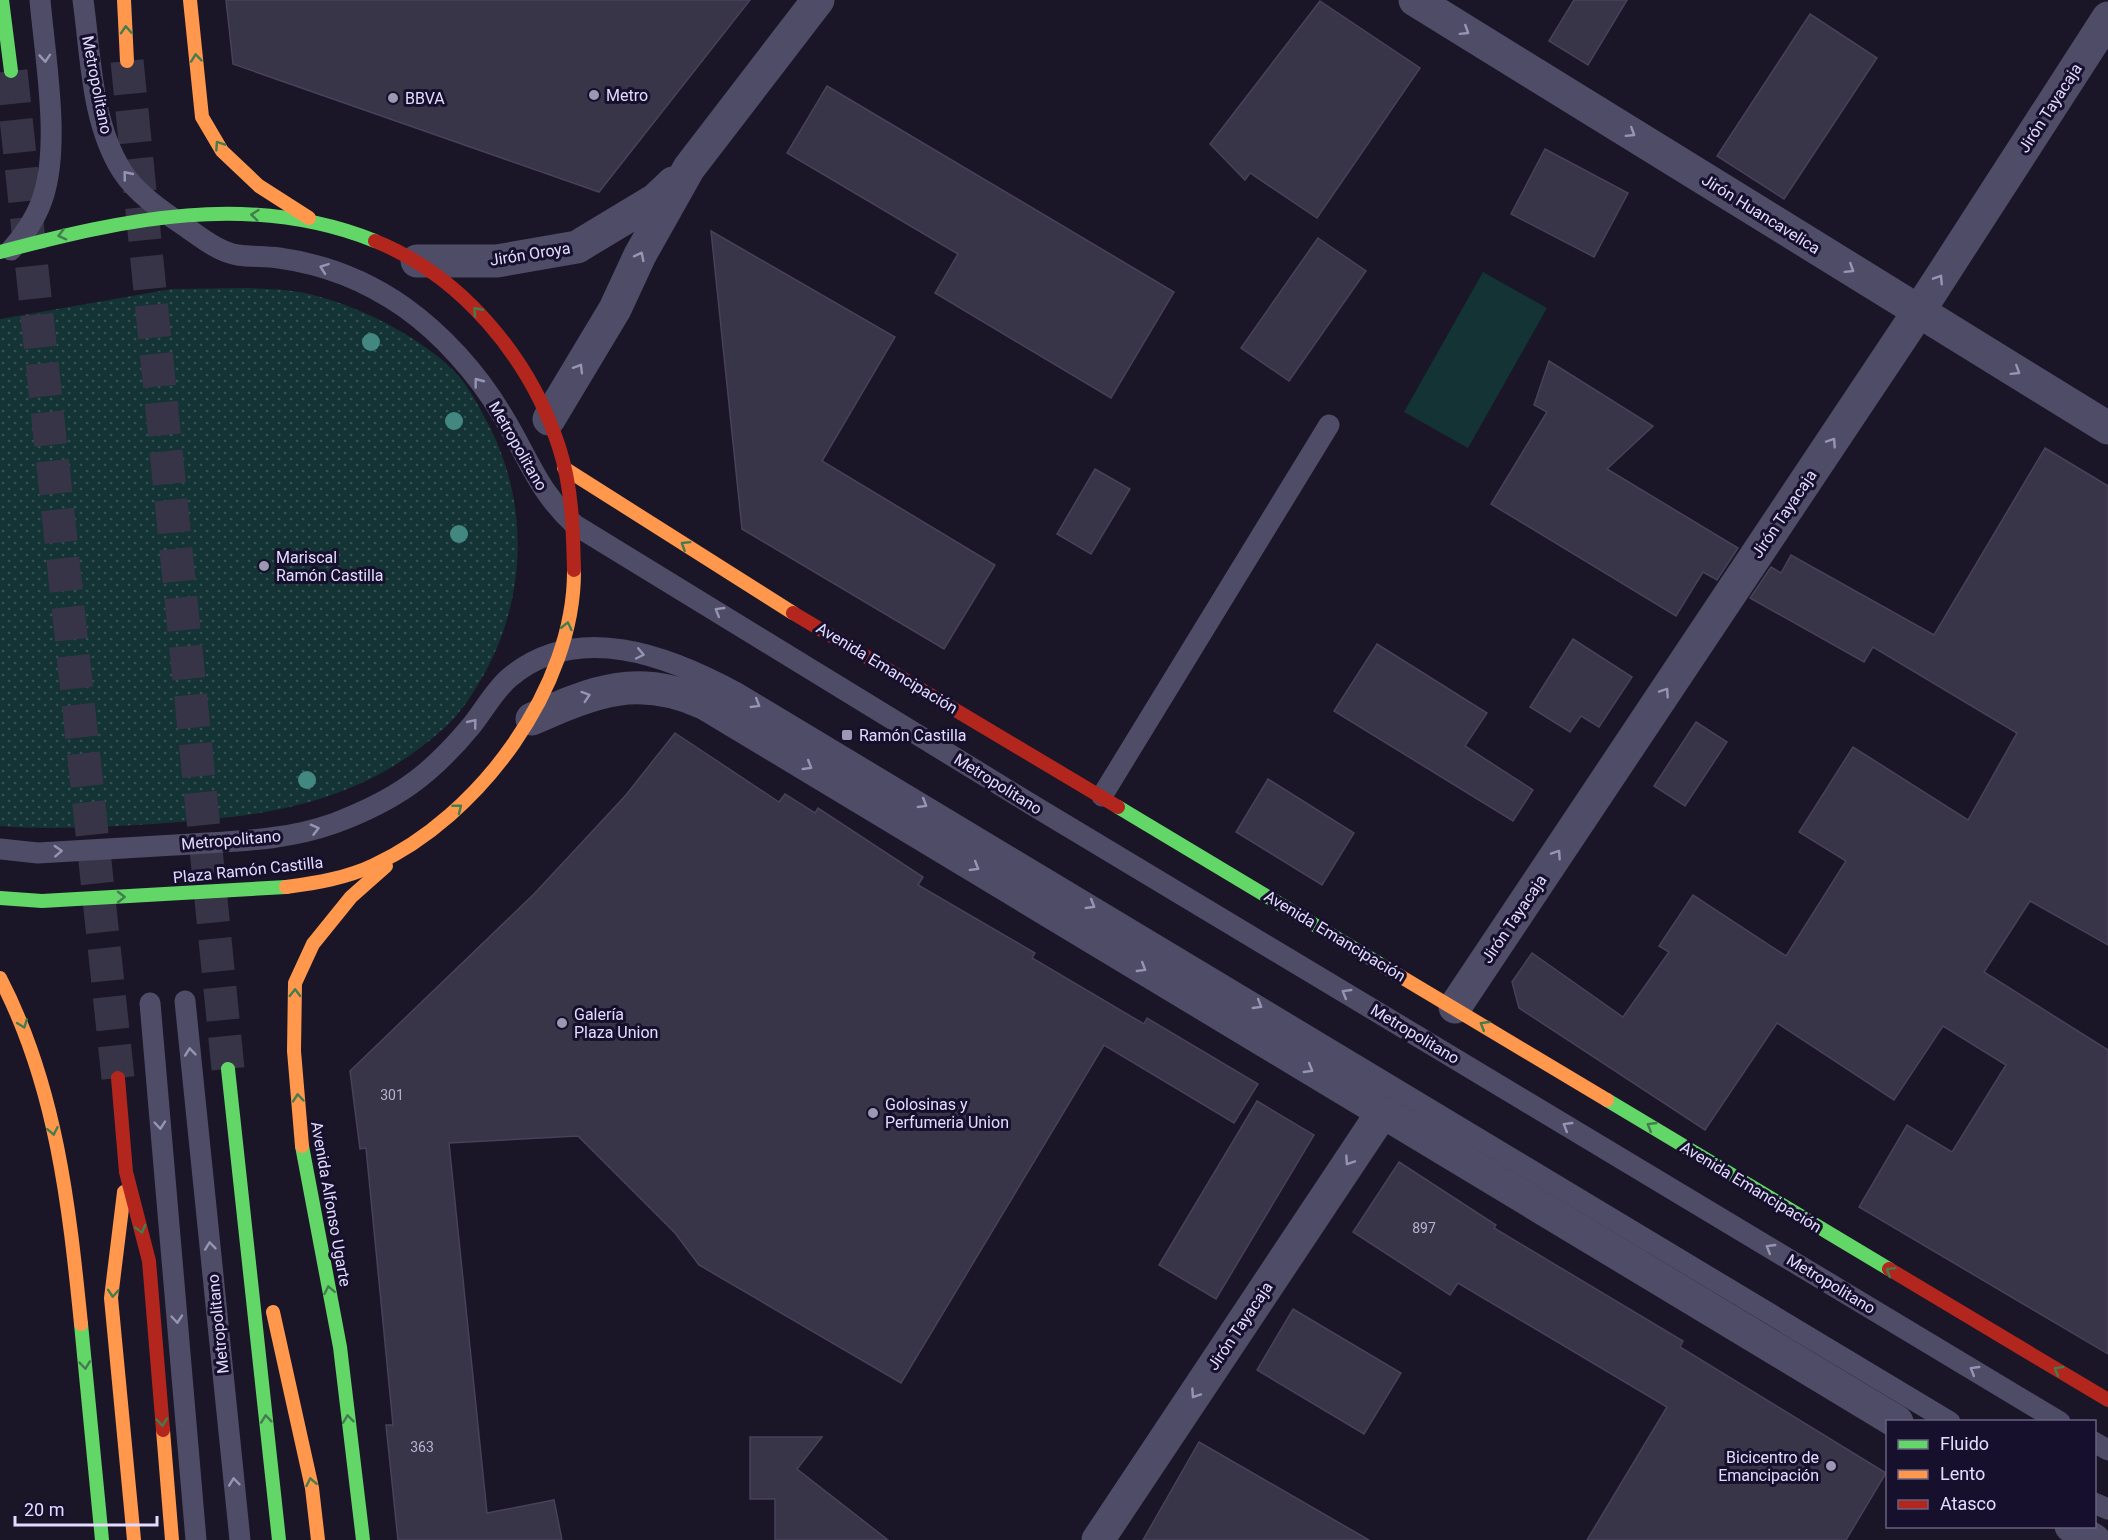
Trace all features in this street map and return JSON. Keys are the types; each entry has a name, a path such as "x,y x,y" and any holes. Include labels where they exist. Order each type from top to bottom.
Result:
{"main road":[{"path":"2,0 11,71"},
{"path":"124,0 127,60"},
{"path":"190,0 202,117 222,151 259,186 313,221"},
{"name":"Plaza Ramón Castilla","path":"0,898 159,896 308,883 362,870 412,844 470,799 519,744 546,691 561,651 575,577 575,525 564,468 549,418 507,345 471,305 417,261 370,240 313,221 237,213 169,216 87,229 4,254"},
{"name":"Avenida Emancipación","path":"564,468 788,610 1455,1007 2108,1400"},
{"name":"Avenida Alfonso Ugarte","path":"363,1540 340,1347 302,1146 294,1051 295,983 313,944 351,897 412,844"},
{"path":"0,978 16,1004 42,1073 71,1226 102,1540"},
{"path":"228,1069 279,1540"},
{"path":"118,1078 126,1172 150,1261 172,1540"},
{"path":"239,1160 265,1277"},
{"path":"126,1172 111,1298 134,1540"},
{"path":"271,1301 312,1488 318,1540"}],"street":[{"name":"Jirón Oroya","path":"549,418 615,309 640,255 689,168 818,0"},
{"name":"Jirón Huancavelica","path":"1415,0 2108,428"},
{"name":"Jirón Tayacaja","path":"1455,1007 1919,311 2108,18"},
{"name":"Jirón Oroya","path":"417,261 497,261 578,247 655,200 689,168"},
{"path":"532,719 581,698 629,686 660,688 706,704 1894,1420"},
{"name":"Jirón Tayacaja","path":"1098,1540 1382,1113"},
{"path":"2073,1528 2094,1540"}],"lane":[{"path":"4,254 30,225 44,194 51,145 40,0"},
{"name":"Metropolitano","path":"83,0 98,103 106,137 123,172 142,193 169,216 209,243 236,255 276,257 313,264 357,280 404,307 456,352 501,413 541,489 556,508 575,525 1034,806 2057,1420"},
{"path":"1102,796 1329,425"},
{"name":"Metropolitano","path":"0,849 38,853 275,839 333,824 386,802 430,772 471,726 507,679 534,661 561,651 607,647 666,659 737,693 1947,1420"},
{"name":"Metropolitano","path":"185,1001 240,1540"},
{"path":"150,1004 196,1540"}],"green space":[{"path":"1483,272 1547,308 1468,448 1404,412"},
{"path":"172,289 286,290 312,295 355,309 418,342 457,374 466,386 500,450 510,483 516,517 518,551 515,585 507,619 495,652 471,696 442,730 410,756 376,776 342,791 306,803 269,811 193,821 76,828 0,826 0,319"}],"building":[{"path":"226,0 750,0 599,192 233,64"},
{"path":"1574,0 1627,0 1588,65 1549,41"},
{"path":"1320,1 1420,68 1317,218 1250,173 1245,180 1210,144"},
{"path":"1810,14 1877,58 1784,199 1717,156"},
{"path":"827,86 1174,292 1111,398 935,293 958,254 787,153"},
{"path":"1545,149 1628,193 1594,257 1511,214"},
{"path":"711,231 895,337 822,461 995,565 944,649 742,529"},
{"path":"1318,238 1366,271 1289,381 1241,348"},
{"path":"1549,361 1653,426 1607,469 1738,548 1717,580 1703,572 1676,616 1491,504 1547,412 1534,405"},
{"path":"2045,448 2108,486 2108,945 2030,901 1984,972 2108,1050 2108,1354 1859,1207 1907,1125 1952,1152 2006,1065 1943,1026 1894,1100 1777,1023 1705,1130 1519,1008 1512,982 1532,953 1623,1017 1669,952 1659,946 1693,895 1786,956 1846,861 1799,832 1853,747 1968,820 2017,733 1873,647 1864,662 1750,598 1771,567 1781,573 1791,555 1934,635"},
{"path":"1095,469 1130,489 1091,554 1057,534"},
{"path":"1573,639 1632,677 1599,727 1581,716 1570,732 1530,707"},
{"path":"1377,644 1487,713 1465,746 1533,790 1513,821 1334,711"},
{"path":"1696,722 1727,742 1685,806 1654,786"},
{"path":"675,733 779,802 785,794 815,813 818,808 923,877 918,885 1035,953 1032,958 1144,1024 1147,1018 1258,1084 1234,1123 1104,1045 901,1383 699,1265 675,1233 578,1136 449,1143 487,1513 554,1500 562,1540 398,1540 386,1425 393,1425 366,1148 360,1149 350,1071 534,894 626,795"},
{"path":"1268,779 1354,833 1322,885 1236,832"},
{"path":"1257,1101 1314,1135 1216,1299 1159,1265"},
{"path":"1399,1162 1496,1225 1494,1228 1683,1341 1680,1347 1886,1473 1846,1540 1587,1540 1667,1407 1458,1283 1450,1295 1353,1232"},
{"path":"1293,1309 1401,1373 1364,1434 1257,1370"},
{"path":"750,1437 822,1437 797,1469 888,1540 775,1540 775,1499 750,1499"},
{"path":"1199,1442 1369,1540 1143,1540"}],"tunnel":[{"path":"127,61 228,1069"},
{"path":"11,71 118,1078"}],"traffic: fast":[{"path":"2,0 11,71"},
{"path":"0,252 93,229 188,215 235,214 282,217 328,226 375,241"},
{"path":"1118,807 1383,966"},
{"path":"0,898 42,901 286,887"},
{"path":"228,1069 279,1540"},
{"path":"1607,1100 1889,1269"},
{"path":"302,1146 340,1347 363,1540"},
{"path":"81,1324 102,1540"}],"traffic: slow":[{"path":"124,0 127,61"},
{"path":"190,0 202,117 222,151 259,186 309,218"},
{"path":"564,468 793,613"},
{"path":"286,887 342,877 374,865 413,843 450,815 484,781 514,743 539,702 558,659 570,614 574,570"},
{"path":"302,1146 294,1051 295,983 313,944 351,897 386,866"},
{"path":"1383,966 1607,1100"},
{"path":"0,978 35,1061 47,1103 65,1190 81,1324"},
{"path":"124,1192 111,1298 134,1540"},
{"path":"273,1312 312,1488 318,1540"},
{"path":"163,1430 172,1540"}],"traffic: jam":[{"path":"375,241 407,256 436,275 464,298 489,324 511,352 530,382 559,447 567,477 574,570"},
{"path":"793,613 1118,807"},
{"path":"118,1078 126,1172 149,1261 163,1430"},
{"path":"1889,1269 2108,1400"}],"place":[{"name":"Metro","path":"594,95"},
{"name":"BBVA","path":"393,98"},
{"name":"Mariscal Ramón Castilla","path":"264,566"},
{"name":"Ramón Castilla","path":"847,735"},
{"name":"Galería Plaza Union","path":"562,1023"},
{"name":"Golosinas y Perfumeria Union","path":"873,1113"},
{"name":"Bicicentro de Emancipación","path":"1831,1466"}]}
